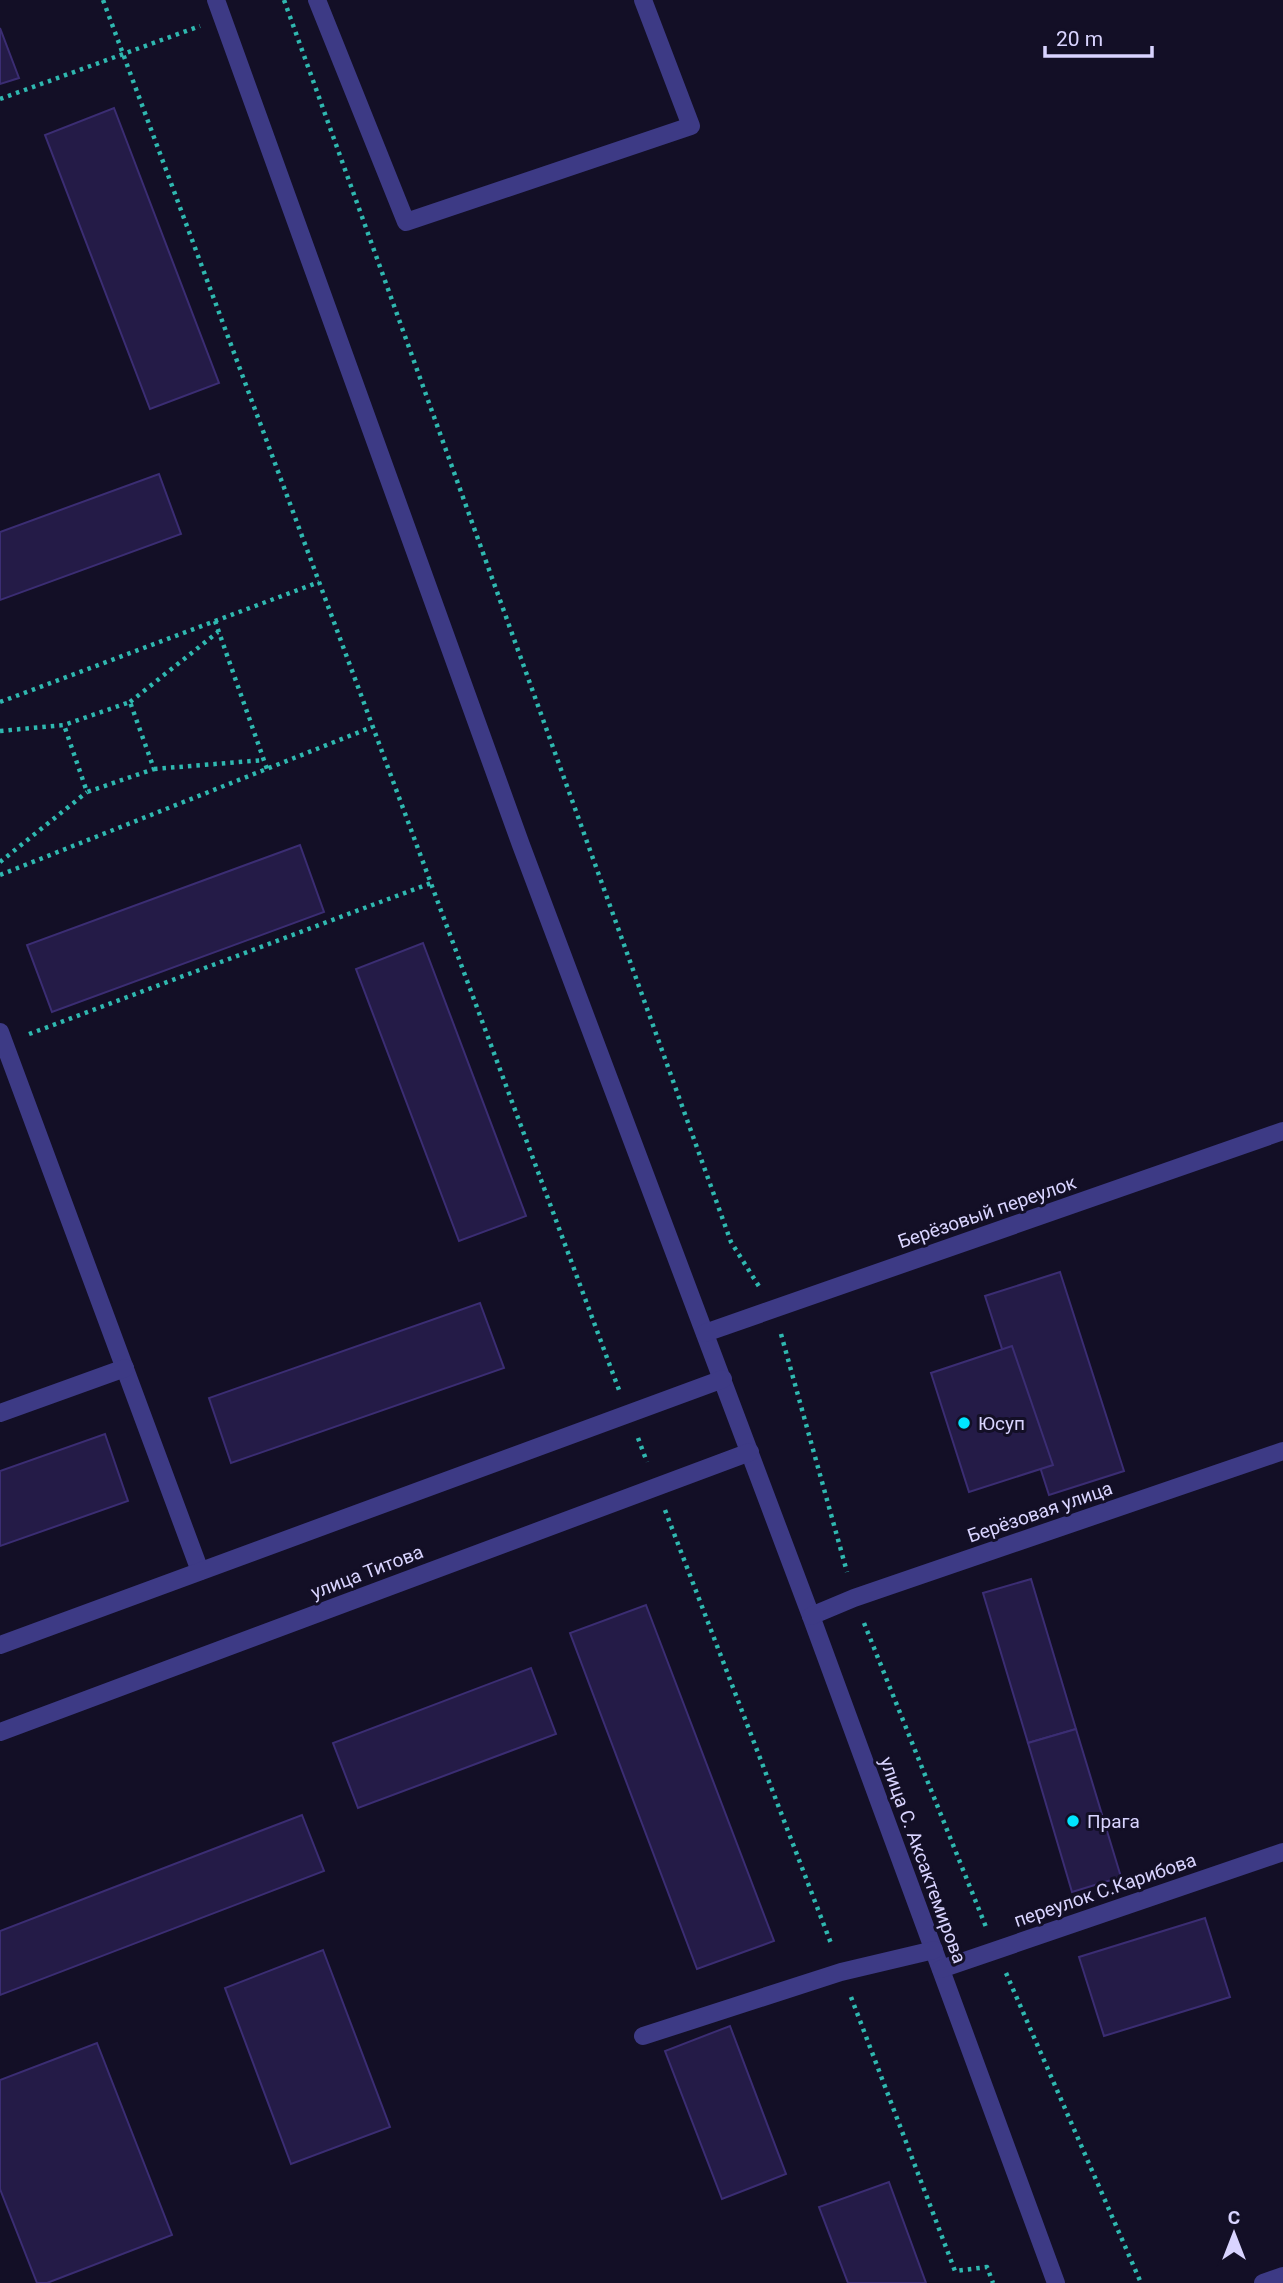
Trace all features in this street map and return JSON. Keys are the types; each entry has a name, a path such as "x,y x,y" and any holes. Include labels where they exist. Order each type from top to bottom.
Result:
{"street":[{"name":"улица С. Аксактемирова","path":"216,0 521,845 723,1379 1056,2283"},
{"path":"317,0 406,222 691,126 643,0"},
{"path":"2,1037 200,1572"},
{"name":"Берёзовый переулок","path":"705,1333 1283,1131"},
{"path":"0,1413 125,1368"},
{"path":"0,1645 723,1379"},
{"name":"Берёзовая улица","path":"811,1616 854,1598 1283,1451"},
{"name":"улица Титова","path":"0,1732 750,1452"},
{"name":"переулок С.Карибова","path":"941,1969 1283,1852"},
{"path":"643,2036 841,1972 934,1950"},
{"path":"1263,2283 1283,2276"}],"path":[{"path":"103,0 628,1413 956,2271 987,2267 993,2283"},
{"path":"284,0 731,1242 774,1309 854,1598 995,1949 1141,2283"},
{"path":"0,99 223,18"},
{"path":"0,702 319,582"},
{"path":"215,621 267,769"},
{"path":"0,731 64,725 130,702 218,632"},
{"path":"130,702 154,769"},
{"path":"64,725 87,792"},
{"path":"0,875 372,727"},
{"path":"0,862 87,792 154,769 264,760"},
{"path":"2,1037 431,883"}],"building":[{"path":"0,28 19,78 0,84"},
{"path":"114,108 219,383 150,409 45,135"},
{"path":"159,474 181,534 0,600 0,532"},
{"path":"300,845 324,912 52,1012 27,945"},
{"path":"423,943 526,1216 459,1241 356,969"},
{"path":"1060,1272 1124,1471 1049,1495 985,1296"},
{"path":"480,1303 504,1368 231,1463 209,1398"},
{"path":"1012,1346 1053,1465 969,1492 931,1373"},
{"path":"105,1434 128,1501 0,1546 0,1471"},
{"path":"1031,1579 1076,1729 1028,1743 983,1593"},
{"path":"646,1605 774,1941 697,1969 570,1633"},
{"path":"531,1668 556,1734 358,1808 333,1743"},
{"path":"1076,1729 1121,1877 1072,1892 1028,1743"},
{"path":"302,1815 324,1871 0,1995 0,1931"},
{"path":"1205,1918 1230,1997 1104,2036 1079,1957"},
{"path":"323,1950 390,2127 291,2164 225,1988"},
{"path":"730,2026 786,2174 722,2199 665,2051"},
{"path":"97,2043 172,2235 47,2283 37,2283 0,2189 0,2080"},
{"path":"889,2182 926,2283 848,2283 819,2207"}],"place":[{"name":"Юсуп","path":"964,1423"},
{"name":"Прага","path":"1073,1821"}]}
